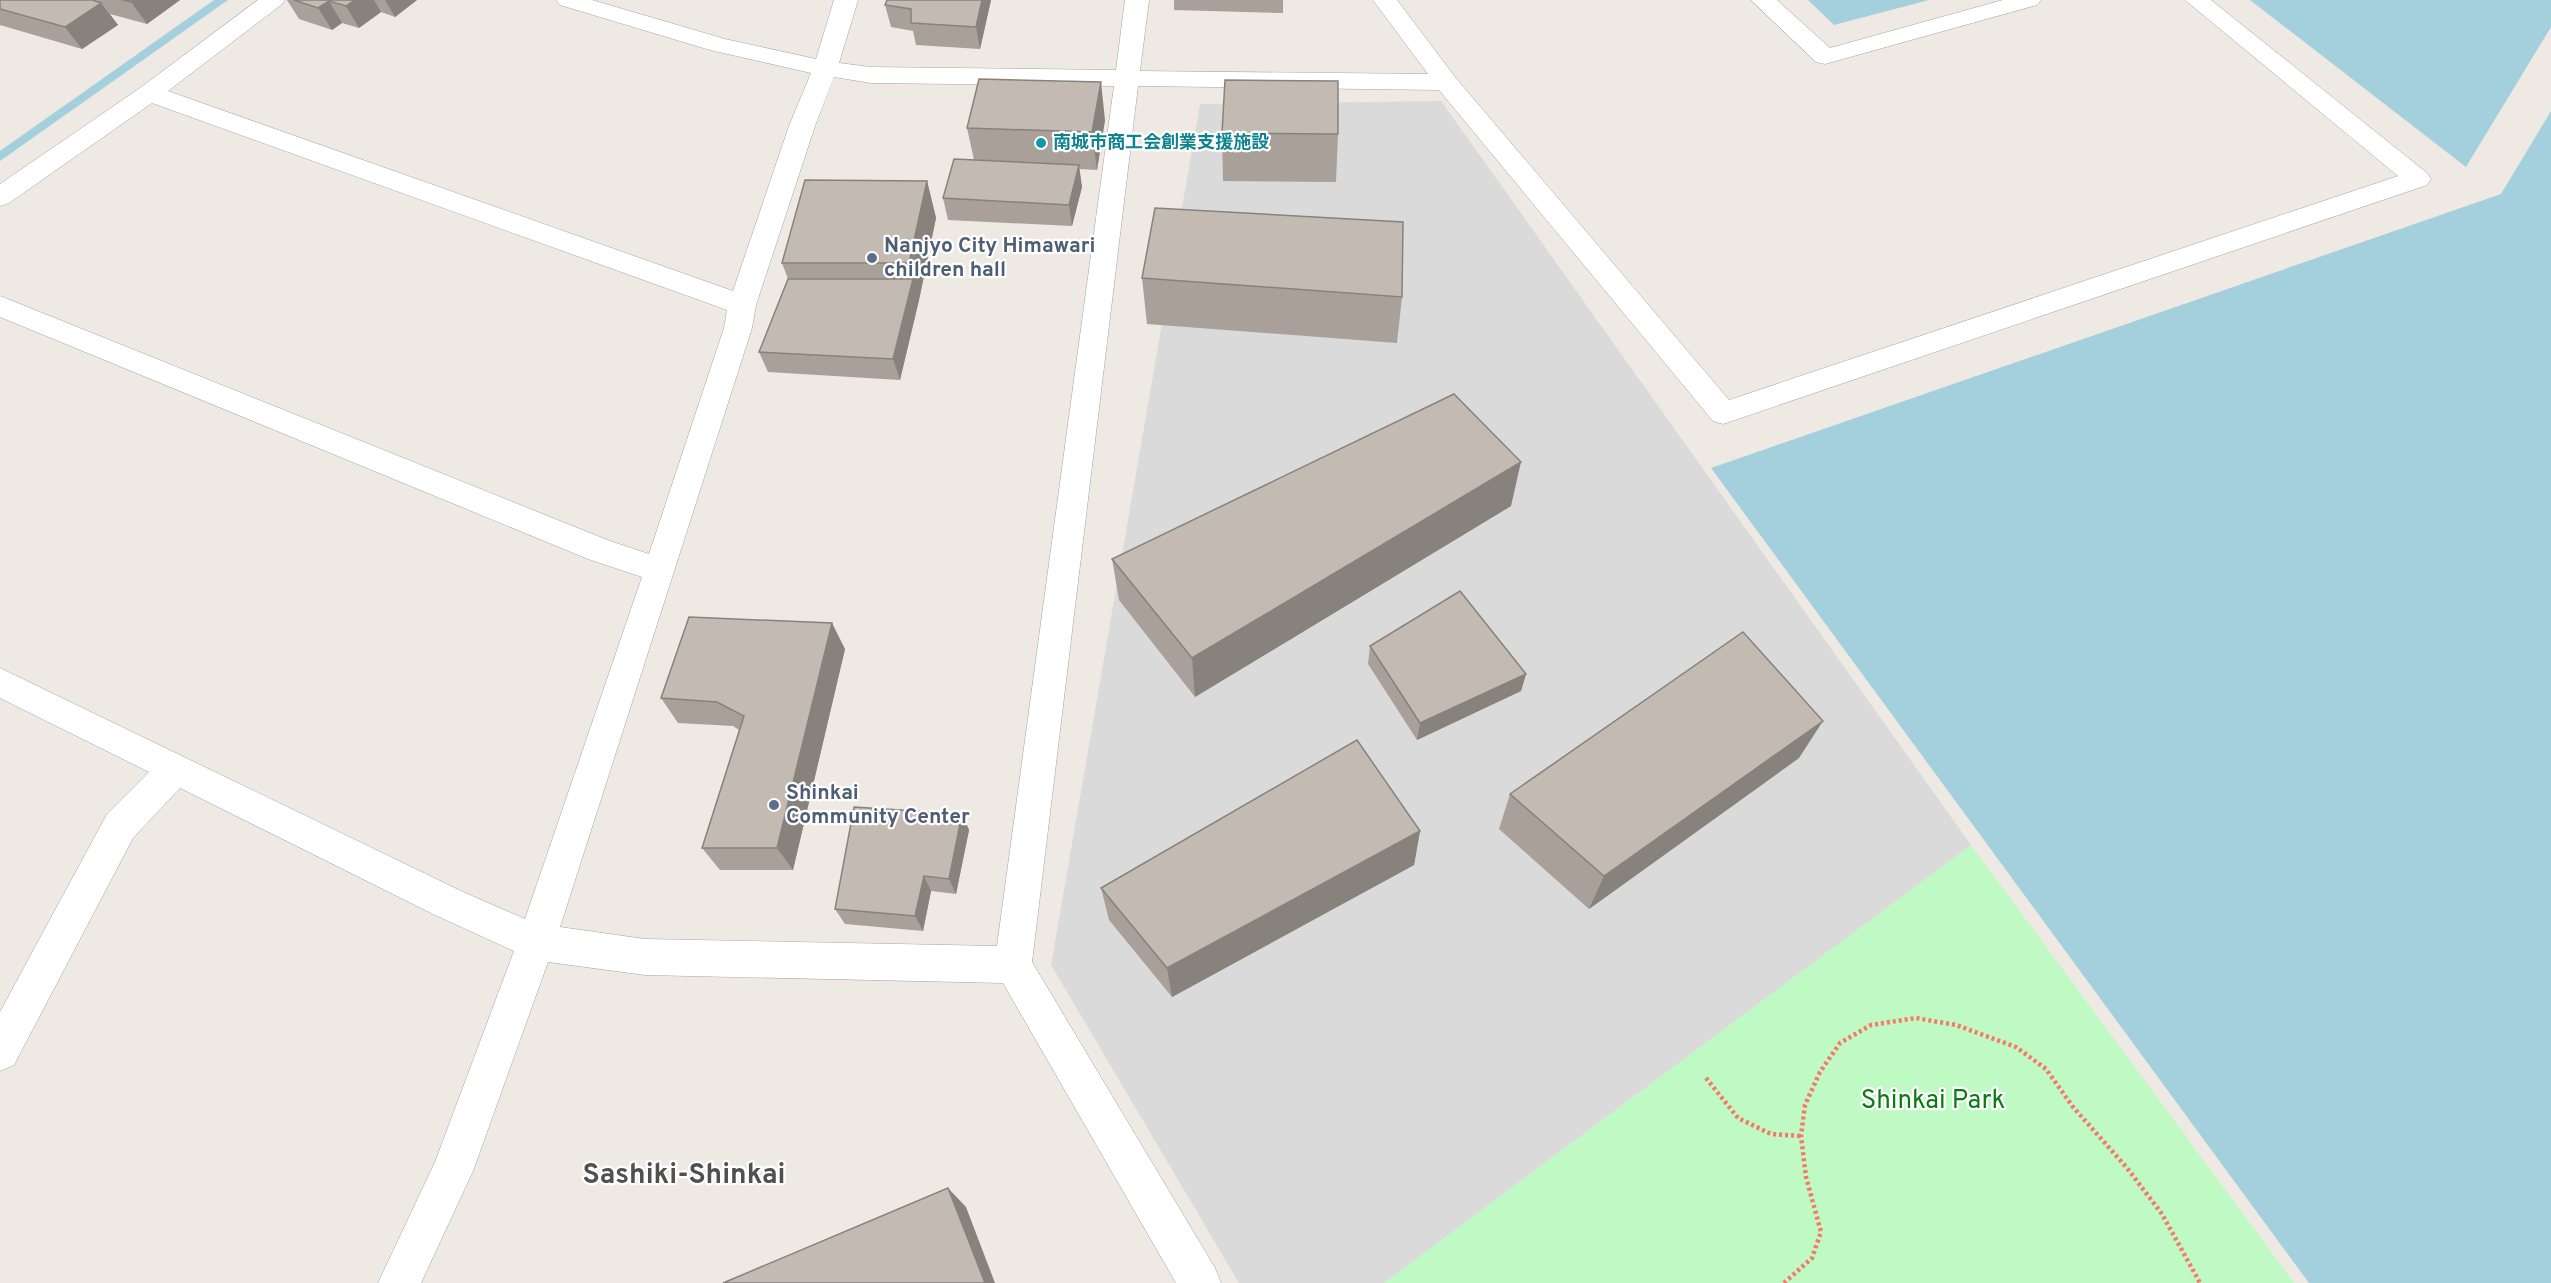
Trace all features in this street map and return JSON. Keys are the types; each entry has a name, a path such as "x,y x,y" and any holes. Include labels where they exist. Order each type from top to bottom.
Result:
{"street":[{"path":"0,197 149,93 273,0"},
{"path":"568,0 737,49 825,70 872,75 1126,80 1446,82"},
{"path":"399,1283 452,1171 536,942 738,328 742,305 802,126 825,70 846,0"},
{"path":"1137,0 1013,965 1200,1283"},
{"path":"1385,0 1446,82 1723,413 2418,179 2197,0"},
{"path":"1763,0 1825,57 2029,0"},
{"path":"149,93 742,305"},
{"path":"0,306 599,550 659,570"},
{"path":"0,682 448,903 536,942 645,957 1013,965"},
{"path":"0,1051 120,826 175,769"}],"path":[{"path":"1784,1283 1812,1258 1821,1232 1806,1177 1801,1136 1805,1105 1820,1072 1840,1043 1871,1025 1916,1018 1956,1025 2016,1047 2046,1069 2073,1107 2127,1168 2162,1214 2200,1283"},
{"path":"1706,1078 1738,1118 1772,1134 1801,1136"}],"shaded area":[{"path":"1441,101 1971,845 1384,1283 1239,1283 1051,965 1200,104"}],"green space":[{"name":"Shinkai Park","path":"1971,845 2294,1283 1384,1283"}],"water":[{"path":"1808,0 1929,0 1834,25"},
{"path":"2250,0 2551,0 2551,27 2466,167"},
{"path":"2551,111 2551,1283 2309,1283 1711,468 2501,194"}],"building":[{"path":"0,0 92,0 101,3 65,27 0,9"},
{"path":"294,0 355,0 346,6 329,1 318,8"},
{"path":"887,0 982,0 976,27 911,23 911,9 885,5"},
{"path":"979,79 1101,82 1092,132 967,128"},
{"path":"1225,80 1338,81 1338,134 1222,133"},
{"path":"954,159 1079,165 1069,205 943,198"},
{"path":"805,180 927,181 909,263 782,263"},
{"path":"1155,208 1403,222 1402,297 1142,278"},
{"path":"788,279 913,279 893,359 759,352"},
{"path":"1454,394 1521,462 1192,658 1112,559"},
{"path":"1460,591 1526,674 1420,723 1370,646"},
{"name":"Shinkai Community Center","path":"689,617 832,623 777,848 702,848 744,716 717,702 661,698"},
{"path":"1743,632 1823,721 1604,876 1510,794"},
{"path":"1357,740 1420,831 1167,968 1101,888"},
{"path":"854,807 962,814 949,879 924,876 915,916 835,909"},
{"path":"948,1188 985,1283 723,1283"}],"waterway":[{"path":"0,157 222,0"}],"place":[{"name":"南城市商工会創業支援施設","path":"1041,143"},
{"name":"Nanjyo City Himawari children hall","path":"872,258"},
{"name":"Shinkai Community Center","path":"774,805"}],"district":[{"name":"Sashiki-Shinkai","path":"684,1176"}]}
